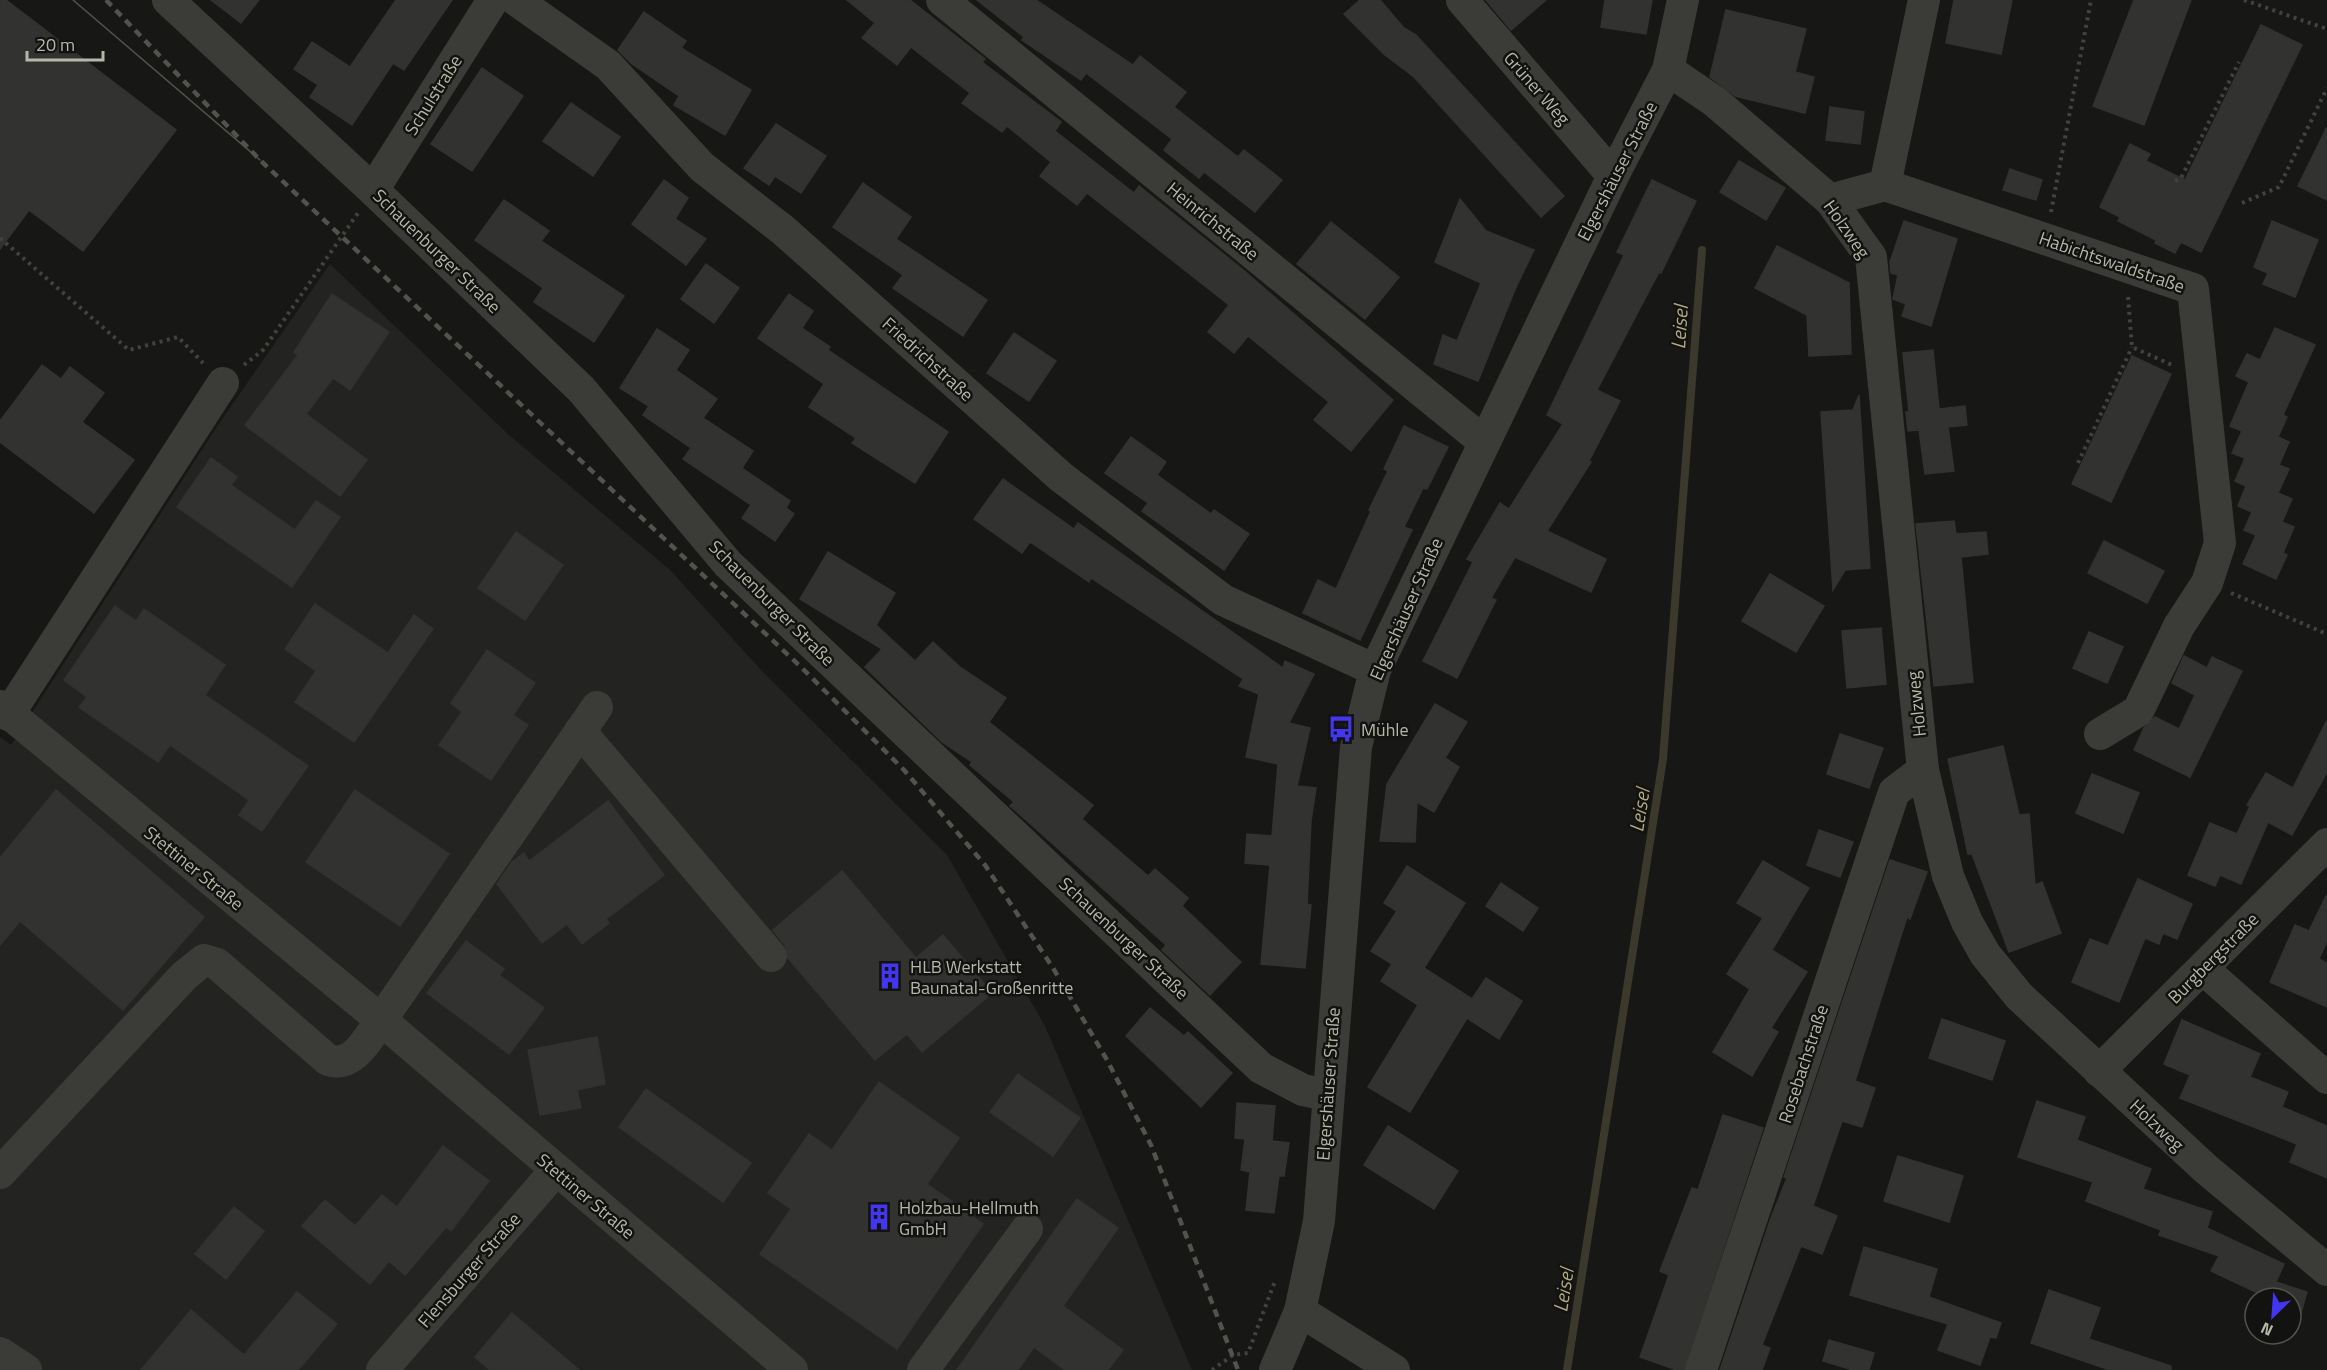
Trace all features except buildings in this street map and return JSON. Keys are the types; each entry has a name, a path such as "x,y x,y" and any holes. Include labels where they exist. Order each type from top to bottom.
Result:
{"street":[{"name":"Schauenburger Straße","path":"168,0 373,190 581,389 728,564 1262,1068 1303,1090 1327,1095"},
{"name":"Schulstraße","path":"373,190 493,0"},
{"name":"Friedrichstraße","path":"516,0 608,65 702,167 783,230 1061,477 1223,600 1375,670"},
{"name":"Heinrichstraße","path":"942,0 1483,441"},
{"name":"Grüner Weg","path":"1462,0 1613,176"},
{"name":"Elgershäuser Straße","path":"1275,1370 1300,1311 1319,1221 1327,1095 1356,747 1375,670 1483,441 1613,176 1668,70 1683,0"},
{"path":"1830,200 1885,185 1924,0"},
{"name":"Holzweg","path":"1668,70 1714,100 1830,200 1870,257 1923,770 1948,876 1967,922 1984,954 2019,996 2099,1071 2206,1169 2327,1270"},
{"name":"Habichtswaldstraße","path":"1885,185 2120,262 2193,289 2220,543 2207,583 2179,626 2138,711 2100,734"},
{"name":"Stettiner Straße","path":"223,383 4,711 381,1020 555,1171 792,1370"},
{"path":"0,1173 185,975 204,960 217,964 328,1060 338,1063 348,1060 381,1020 589,719 771,956"},
{"name":"Rosebachstraße","path":"1701,1370 1894,792 1923,770"},
{"name":"Burgbergstraße","path":"2099,1071 2327,844"},
{"path":"2203,969 2327,1078"},
{"name":"Flensburger Straße","path":"382,1370 555,1171"},
{"path":"923,1370 1027,1229"},
{"path":"1300,1311 1394,1370"},
{"path":"0,1353 26,1370"}],"path":[{"path":"2045,239 2091,0"},
{"path":"2244,0 2327,29"},
{"path":"2175,181 2181,178 2239,62"},
{"path":"2242,203 2278,187 2327,88"},
{"path":"0,238 129,350 178,337 223,383 263,350 373,190"},
{"path":"2078,463 2132,347 2128,299 2120,262"},
{"path":"2132,347 2203,380"},
{"path":"2207,583 2327,634"},
{"path":"1212,1370 1233,1355 1248,1353 1276,1277"}],"shaded area":[{"path":"330,264 509,435 669,569 762,671 947,855 1045,1026 1192,1370 0,1370 0,737 11,745 218,425"}],"waterway":[{"name":"Leisel","path":"1567,1370 1663,759 1702,250"}],"tram line":[{"path":"73,0 260,160"}],"railway":[{"path":"106,0 260,160 801,667 904,770 985,865 1053,968 1107,1060 1151,1145 1238,1370"}],"place":[{"name":"Mühle","path":"1341,729"},
{"name":"HLB Werkstatt Baunatal-Großenritte","path":"890,976"},
{"name":"Holzbau-Hellmuth GmbH","path":"879,1217"}]}
